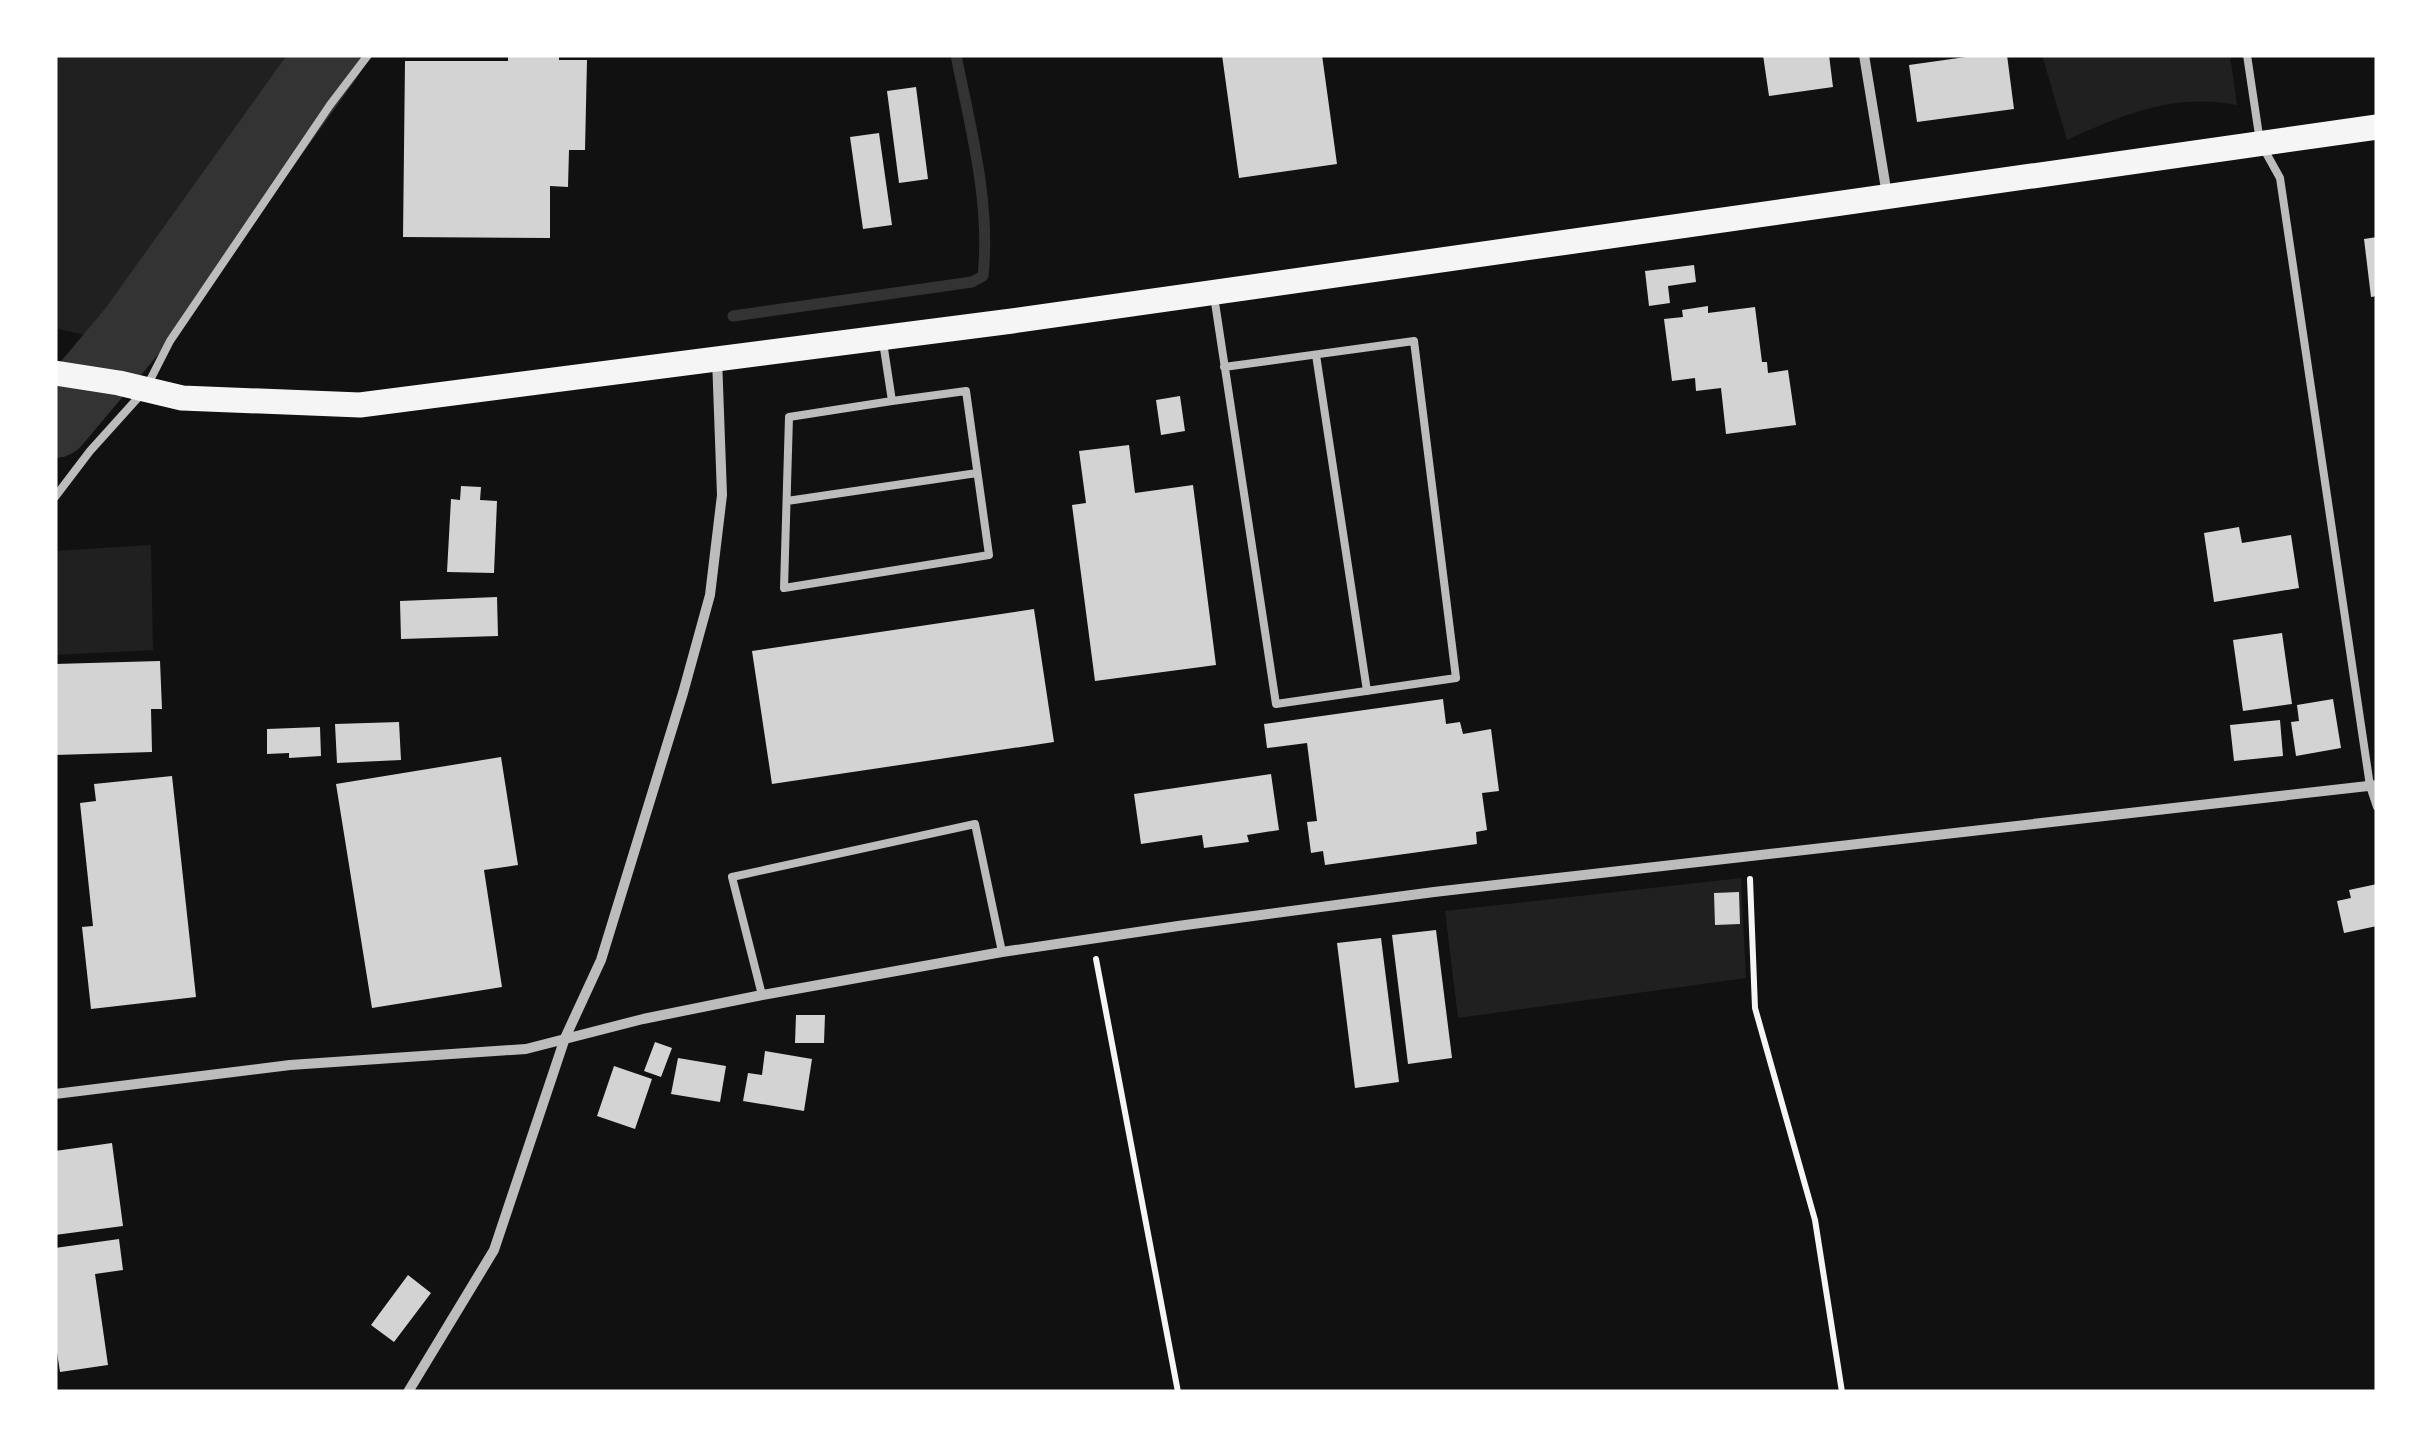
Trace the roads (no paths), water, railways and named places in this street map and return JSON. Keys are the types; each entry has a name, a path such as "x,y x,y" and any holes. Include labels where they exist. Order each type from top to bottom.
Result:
{"main road":[{"path":"55,373 182,398 360,406 882,338 2377,127"}],"street":[{"path":"1864,55 1887,196"},
{"path":"408,1392 494,1250 564,1038 600,960 684,693 710,595 722,494 717,358"},
{"path":"55,1094 290,1065 526,1049 762,995 1002,952 1434,892 2374,785"}],"lane":[{"path":"55,497 145,390 170,342 368,55"},
{"path":"2247,55 2260,142 2280,178 2377,806"},
{"path":"1213,292 1224,368 1276,704 1456,678 1414,341 1224,368"},
{"path":"882,338 892,402"},
{"path":"1316,354 1367,691"},
{"path":"966,390 989,555 784,588 790,417 892,402 966,390"},
{"path":"787,502 977,473"},
{"path":"762,995 732,877 974,824 1002,952"}],"waterway":[{"path":"55,423 133,330 330,55"},
{"path":"733,316 972,282 983,276 982,193 956,55"}]}
